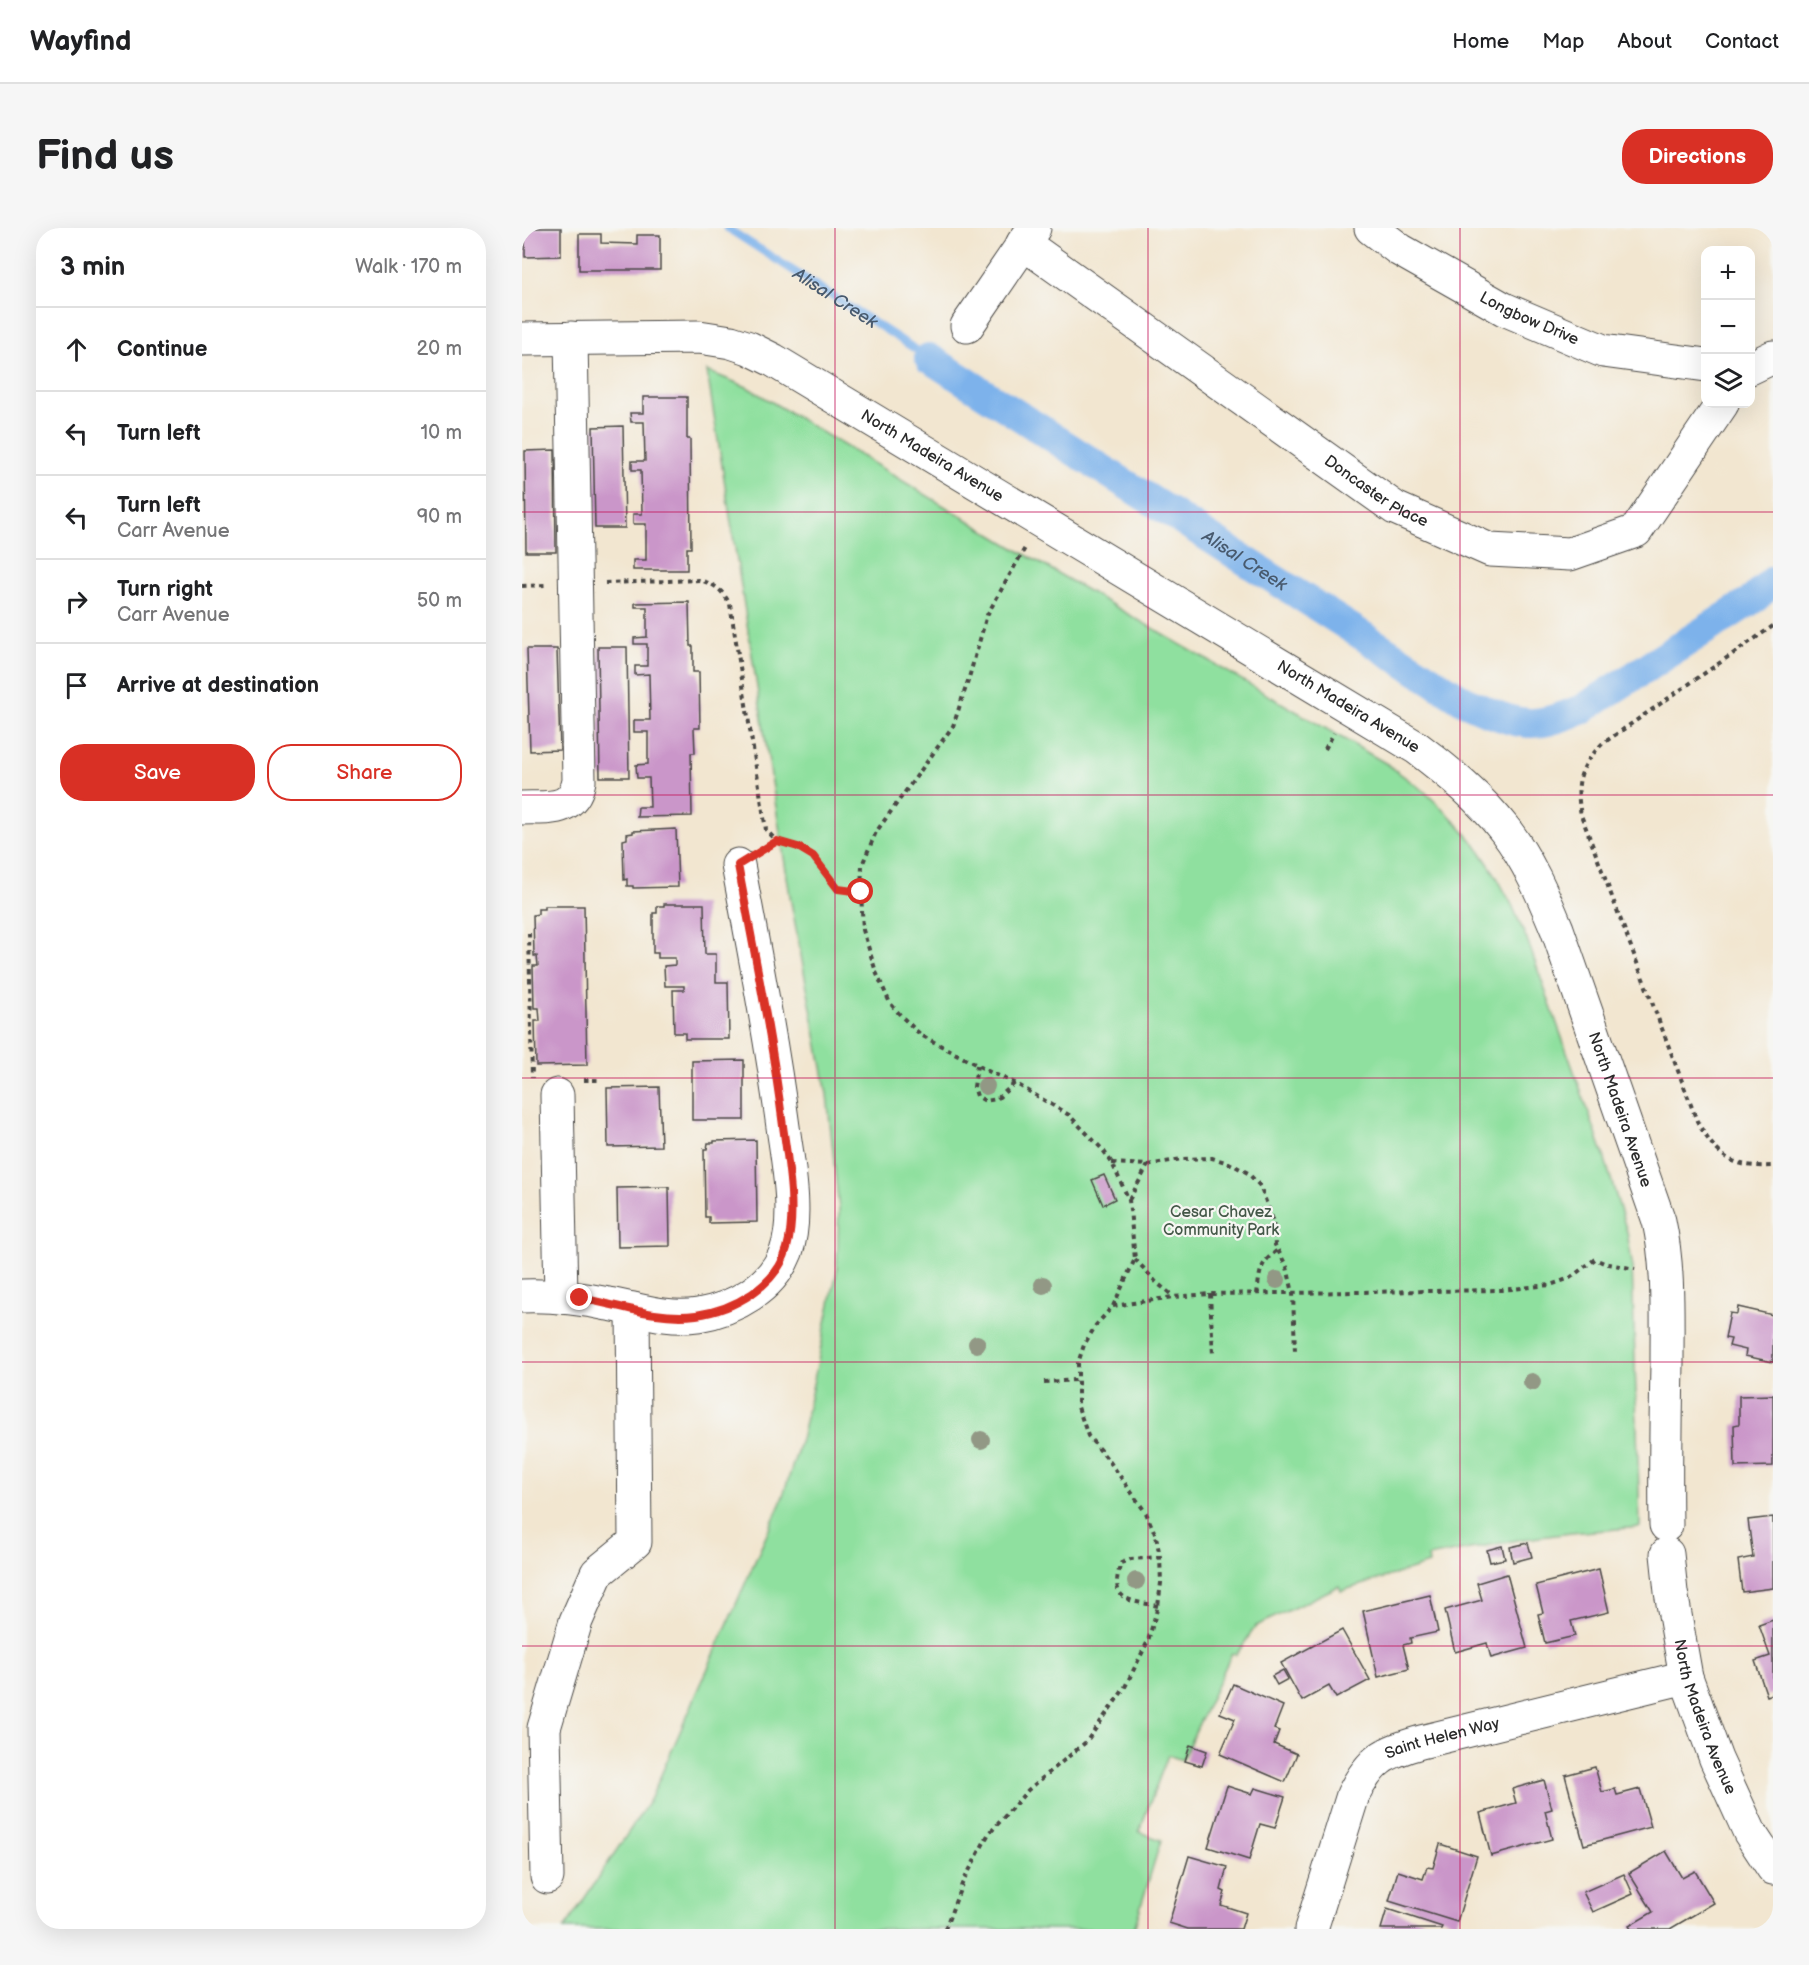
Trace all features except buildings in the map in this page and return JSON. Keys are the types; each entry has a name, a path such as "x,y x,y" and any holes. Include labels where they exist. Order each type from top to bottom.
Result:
{"street":[{"name":"Longbow Drive","path":"1371,228 1400,250 1504,309 1603,351 1701,365"},
{"path":"967,326 1029,236"},
{"name":"Doncaster Place","path":"1029,236 1395,508 1490,550 1570,554 1636,531 1719,408"},
{"name":"North Madeira Avenue","path":"522,339 699,337 723,340 749,348 773,360 1417,748 1452,775 1483,804 1501,825 1525,861 1557,929 1659,1221 1666,1271 1666,1539 1673,1602 1686,1677 1716,1759 1750,1833 1773,1868"},
{"path":"522,808 556,807 565,804 577,792 579,781 571,338"},
{"path":"1755,366 1773,357"},
{"path":"522,1296 580,1298 658,1315 698,1315 737,1303 766,1282 779,1266 787,1250 790,1231 791,1207 786,1151 775,1063 738,865"},
{"path":"559,1085 561,1297"},
{"path":"547,1877 544,1728 576,1621 597,1573 634,1542 633,1309"},
{"name":"Saint Helen Way","path":"1311,1929 1353,1795 1362,1776 1382,1757 1421,1742 1686,1677"}],"path":[{"path":"945,1929 962,1884 988,1835 1028,1790 1086,1742 1124,1689 1148,1641 1158,1606 1161,1583 1156,1536 1146,1513 1110,1461 1088,1436 1078,1407 1078,1363 1084,1345 1096,1325 1113,1306 1135,1259 1129,1200 1112,1163 1103,1150 1069,1115 1015,1083 921,1035 890,1004 876,972 863,930 862,865 876,832 952,726 987,615 1041,522"},
{"path":"632,582 699,580 712,583 723,591 730,604 766,830 777,841 798,847 813,856 838,889 861,892"},
{"path":"1773,626 1602,744 1590,757 1581,772 1578,788 1581,815 1697,1121 1708,1141 1721,1156 1754,1167 1773,1166"},
{"path":"738,865 777,841"},
{"path":"529,933 532,1081 559,1085 602,1080"},
{"path":"976,1065 974,1087 977,1096 986,1101 997,1099 1015,1083"},
{"path":"1112,1163 1149,1165 1182,1159 1212,1158 1229,1163 1248,1173 1260,1186 1273,1220 1275,1245 1287,1267 1293,1293 1296,1352"},
{"path":"1129,1200 1149,1165"},
{"path":"1257,1294 1261,1267 1278,1250"},
{"path":"1135,1259 1173,1297"},
{"path":"1113,1306 1210,1294 1502,1290 1550,1285 1570,1278 1595,1259 1628,1269 1666,1271"},
{"path":"1210,1294 1213,1355"},
{"path":"1044,1382 1077,1380"},
{"path":"1158,1606 1127,1600 1119,1591 1117,1576 1121,1563 1131,1559 1160,1557"}],"green space":[{"name":"Cesar Chavez Community Park","path":"707,371 747,387 1014,548 1387,764 1425,792 1475,844 1512,905 1528,942 1604,1156 1627,1232 1632,1263 1640,1527 1517,1540 1428,1557 1429,1564 1341,1591 1339,1586 1256,1626 1236,1655 1232,1653 1182,1760 1168,1755 1139,1832 1161,1840 1134,1929 564,1929 650,1800 781,1502 802,1436 837,1271 839,1209 827,1094 791,902"}],"waterway":[{"name":"Alisal Creek","path":"727,228 929,358 922,368"},
{"name":"Alisal Creek","path":"929,358 1466,702 1514,721 1543,722 1581,710 1755,598 1773,581"}],"route":[{"path":"580,1298 658,1315 698,1315 737,1303 766,1282 779,1266 787,1250 790,1231 788,1162 775,1063 738,865 777,841 798,847 813,856 838,889 861,892"}]}
